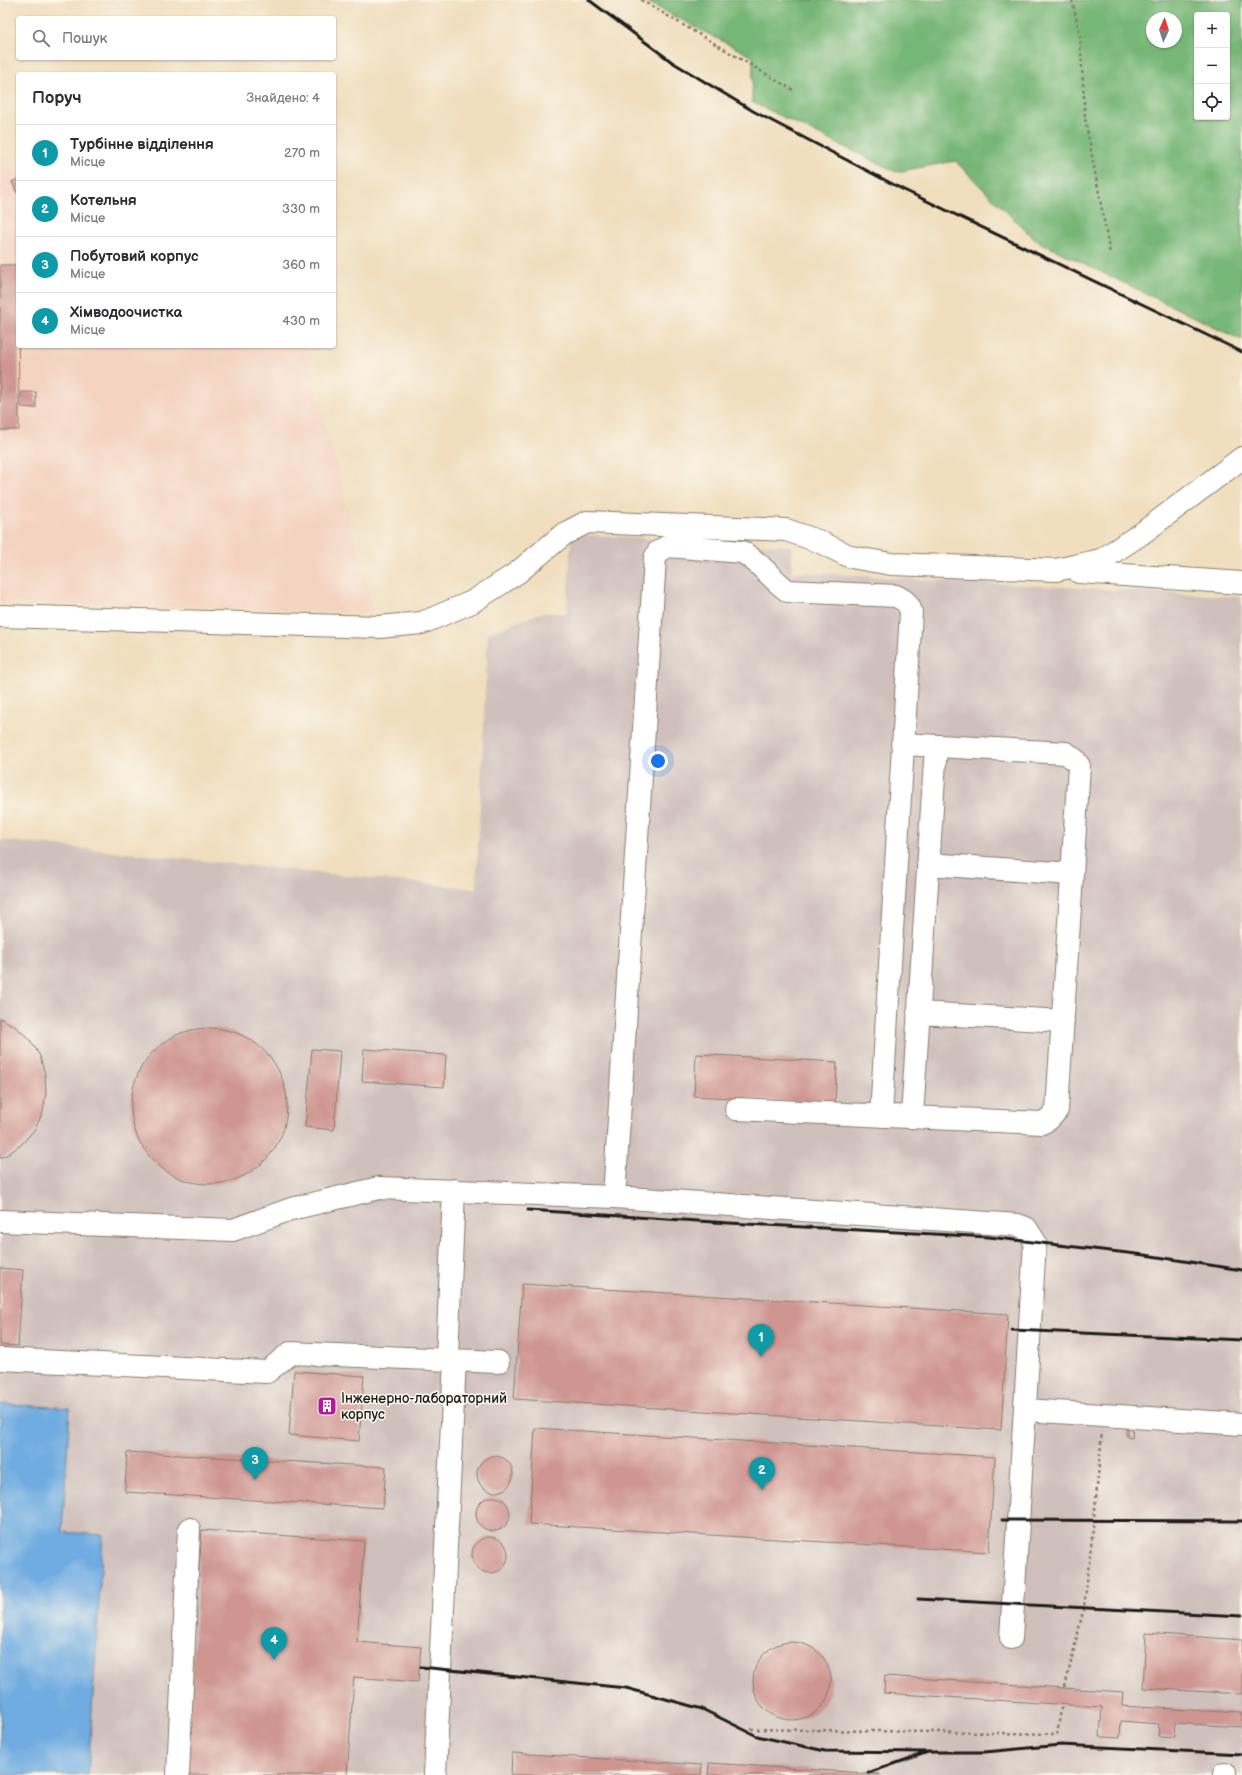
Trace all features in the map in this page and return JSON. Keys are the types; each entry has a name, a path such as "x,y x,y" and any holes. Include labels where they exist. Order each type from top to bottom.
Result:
{"lane":[{"path":"1056,570 1101,560 1141,534 1242,458"},
{"path":"0,616 379,627 422,623 472,602 517,573 564,534 587,522 786,530 818,541 851,557 891,564 1056,570 1242,583"},
{"path":"614,1197 655,558 658,552 668,546 742,552 752,558 777,583 788,591 896,596 904,600 910,606 911,612 881,1116"},
{"path":"736,1109 1042,1123 1049,1119 1057,1110 1079,766 1075,760 1066,753 902,744"},
{"path":"912,1117 936,746"},
{"path":"928,864 1072,874"},
{"path":"918,1013 1063,1021"},
{"path":"0,1221 233,1230 291,1209 379,1188 614,1197 1018,1225 1026,1228 1035,1242 1011,1638"},
{"path":"435,1775 451,1360 454,1190"},
{"path":"0,1359 266,1372 290,1353 498,1362"},
{"path":"1025,1410 1242,1424"},
{"path":"178,1775 189,1529"}],"path":[{"path":"641,0 793,90"},
{"path":"1072,0 1080,35 1084,118 1110,253"},
{"path":"1065,1688 1084,1607 1094,1520 1103,1416"},
{"path":"751,1729 1057,1734 1062,1704"}],"shaded area":[{"path":"16,167 16,348 306,348 374,612 0,602 0,173"},
{"path":"571,534 792,546 791,572 1242,597 1242,1775 0,1775 0,840 476,889 488,633 541,613 567,613"}],"green space":[{"path":"643,0 1242,0 1242,340 1035,240 955,161 896,172 752,102 753,57"}],"water":[{"path":"0,1404 70,1408 62,1532 103,1535 88,1775 0,1775"}],"building":[{"path":"16,180 16,190 12,182"},
{"path":"0,265 16,265 16,348 19,348 19,430 0,430"},
{"path":"21,392 36,392 36,408 21,407"},
{"path":"0,1018 16,1027 30,1040 40,1056 45,1075 46,1093 43,1112 35,1129 22,1144 7,1155 0,1158"},
{"path":"201,1028 217,1028 232,1031 246,1037 259,1046 269,1056 278,1069 284,1083 287,1106 286,1121 278,1143 269,1156 259,1166 246,1175 232,1181 217,1184 201,1184 186,1181 172,1175 159,1166 149,1156 140,1143 134,1129 131,1114 131,1098 134,1083 140,1069 149,1056 159,1046 172,1037 186,1031"},
{"path":"312,1049 340,1051 334,1130 305,1127"},
{"path":"364,1049 446,1055 444,1087 362,1081"},
{"path":"696,1054 837,1062 835,1104 694,1096"},
{"path":"0,1268 23,1270 18,1346 0,1345"},
{"path":"522,1284 1008,1314 1001,1430 514,1399"},
{"name":"Інженерно-лабораторний корпус","path":"294,1371 364,1376 359,1441 289,1435"},
{"path":"1127,1424 1133,1424 1132,1438 1127,1437"},
{"path":"535,1428 995,1457 989,1552 529,1524"},
{"path":"127,1452 386,1467 383,1508 125,1492"},
{"path":"495,1456 508,1461 513,1474 508,1487 495,1492 482,1487 477,1474 482,1461"},
{"path":"490,1497 496,1497 500,1498 507,1504 510,1514 509,1521 503,1528 496,1531 490,1531 486,1530 479,1524 476,1517 476,1511 477,1507 483,1500"},
{"path":"202,1530 364,1541 357,1642 421,1647 418,1682 354,1677 347,1775 184,1775"},
{"path":"490,1537 500,1540 505,1545 508,1555 505,1565 500,1570 490,1573 480,1570 475,1565 472,1555 475,1545 480,1540"},
{"path":"1146,1633 1242,1640 1242,1694 1143,1688"},
{"path":"792,1642 807,1645 814,1649 824,1659 828,1666 831,1681 828,1696 824,1703 814,1713 807,1717 792,1720 777,1717 770,1713 760,1703 756,1696 753,1681 756,1666 760,1659 770,1649 777,1645"},
{"path":"885,1676 1123,1692 1122,1706 1242,1713 1242,1727 1175,1723 1174,1737 1158,1736 1159,1724 1121,1721 1120,1738 1100,1737 1102,1707 884,1693"},
{"path":"512,1753 702,1765 701,1775 511,1775"},
{"path":"709,1763 880,1774 880,1775 708,1775"}],"railway":[{"path":"589,0 672,62 753,111 904,190 1242,352"},
{"path":"528,1210 729,1223 989,1237 1145,1255 1242,1270"},
{"path":"1012,1330 1242,1340"},
{"path":"1002,1520 1242,1521"},
{"path":"918,1599 1242,1616"},
{"path":"421,1667 626,1688 702,1709 757,1736 825,1751 928,1752"},
{"path":"868,1773 928,1752 985,1752 1061,1745 1242,1754"}],"place":[{"name":"Турбінне відділення","path":"761,1357"},
{"name":"Інженерно-лабораторний корпус","path":"327,1406"},
{"name":"Побутовий корпус","path":"255,1480"},
{"name":"Котельня","path":"762,1490"},
{"name":"Хімводоочистка","path":"274,1660"}]}
